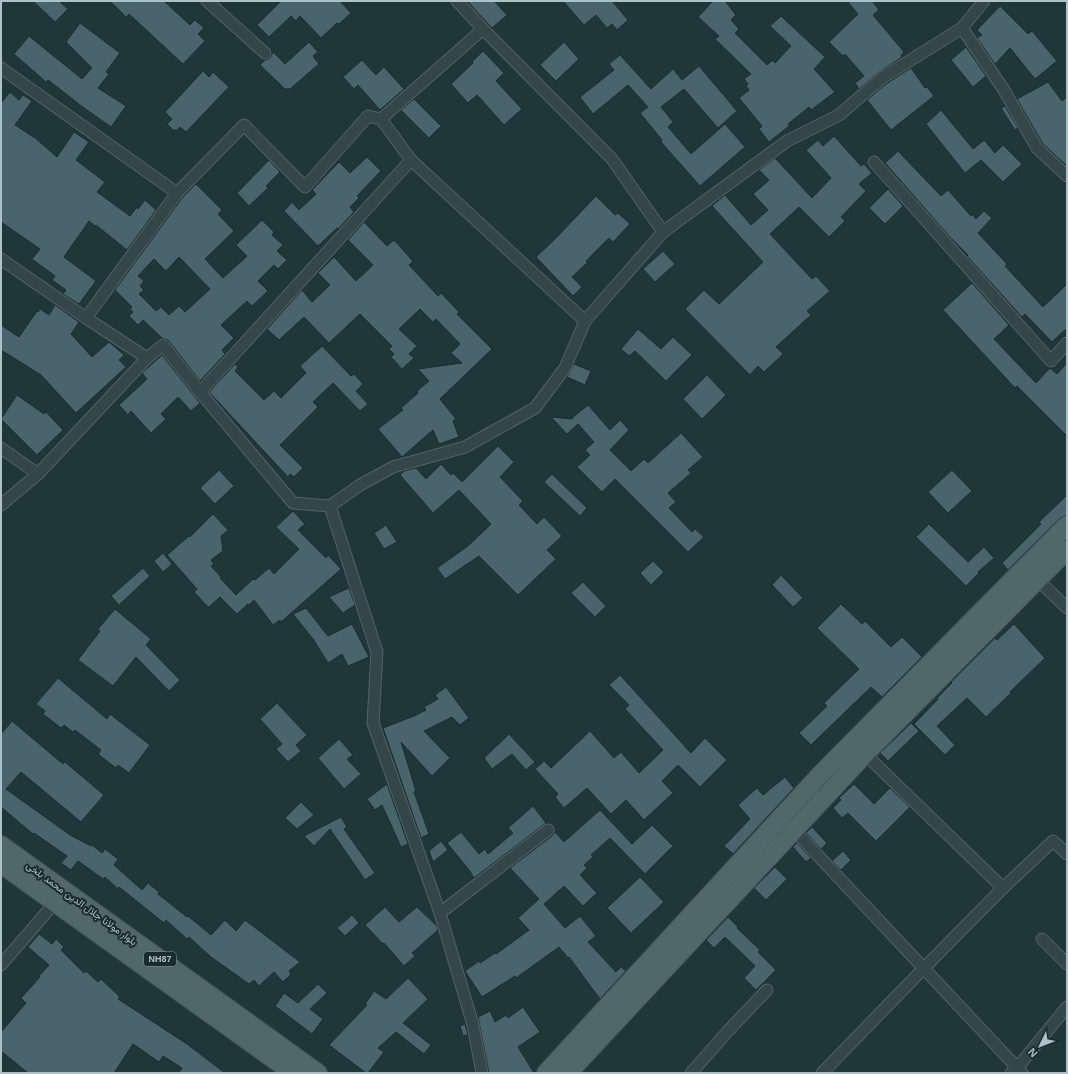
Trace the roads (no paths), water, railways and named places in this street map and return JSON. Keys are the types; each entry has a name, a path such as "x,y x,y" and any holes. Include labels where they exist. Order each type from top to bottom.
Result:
{"main road":[{"path":"546,1073 819,776 1067,524"},
{"path":"568,1073 864,754 1067,550"},
{"name":"بلوار مولانا جلال الدین محمد بلخی","path":"1,845 59,896 293,1073"},
{"name":"بلوار مولانا جلال الدین محمد بلخی","path":"1,864 59,896 318,1073"}],"street":[{"path":"207,1 265,53"},
{"path":"457,1 612,159 663,232"},
{"path":"1,505 38,474 147,358 163,345 200,392 293,503 330,506 360,485 393,467 465,447 535,408 565,368 586,321 663,232 787,141 839,115 882,78 962,28 984,1"},
{"path":"962,28 1004,90 1037,148 1067,176"},
{"path":"381,119 483,29"},
{"path":"1,68 177,193"},
{"path":"86,318 177,193 244,126 305,187 368,116 381,119 411,160 586,321"},
{"path":"200,392 411,160"},
{"path":"874,162 1051,361 1067,343"},
{"path":"1,259 147,358"},
{"path":"1,448 38,474"},
{"path":"330,506 377,652 373,723 440,913 473,1025 482,1073"},
{"path":"1038,580 1067,608"},
{"path":"864,754 1003,888"},
{"path":"440,913 548,830"},
{"path":"794,830 1017,1071 1067,1007"},
{"path":"822,1073 1003,888 1053,841 1067,854"},
{"path":"1,965 59,896"},
{"path":"1042,939 1067,964"},
{"path":"691,1073 728,1030 767,990"}]}
